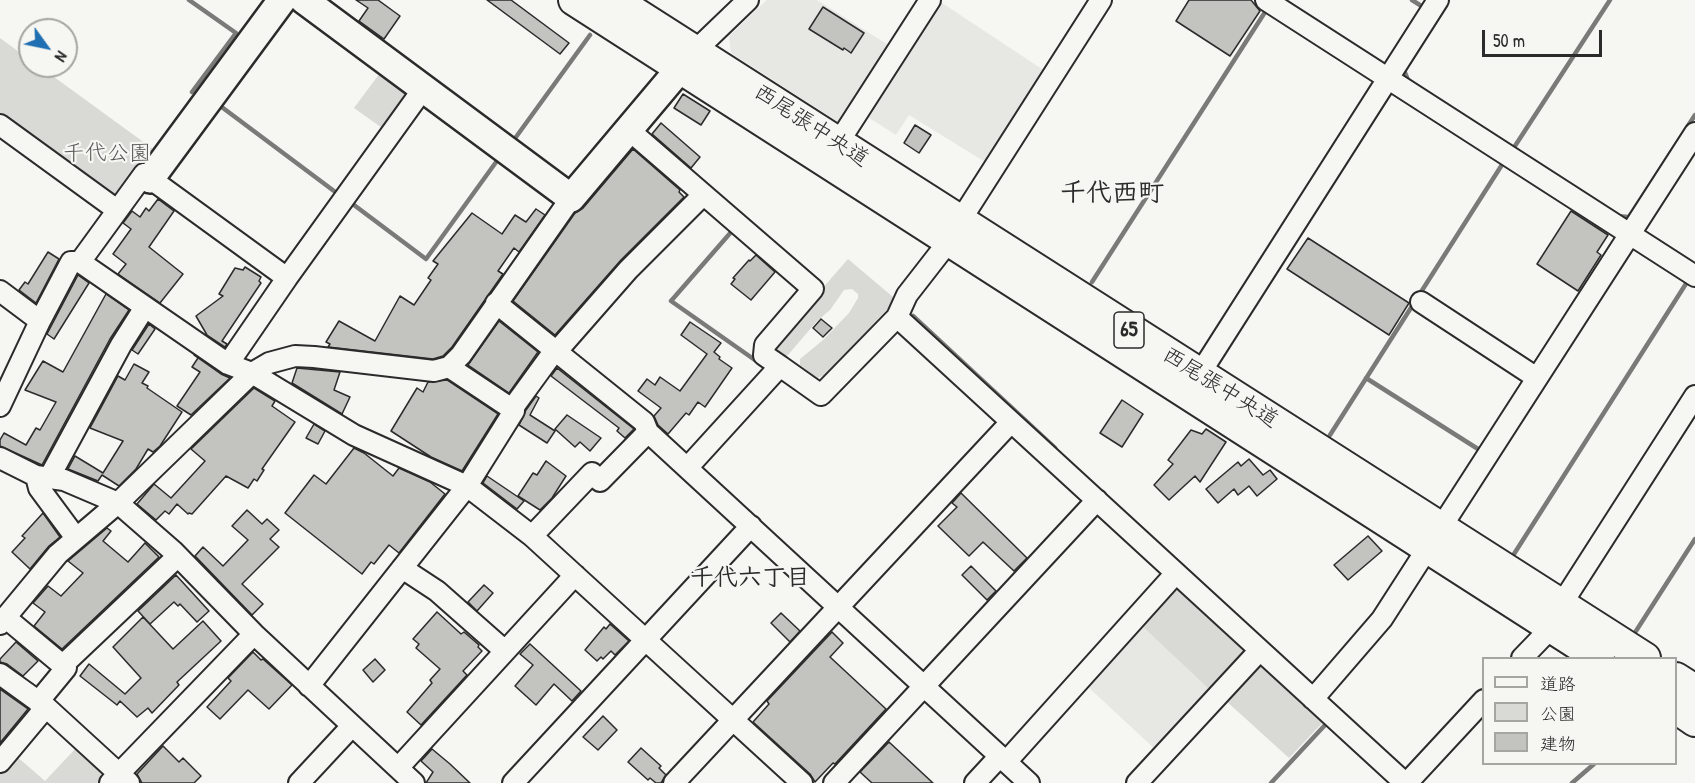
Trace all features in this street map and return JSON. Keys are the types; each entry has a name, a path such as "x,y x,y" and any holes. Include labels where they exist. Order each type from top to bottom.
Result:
{"main road":[{"name":"西尾張中央道","path":"574,0 688,59 838,143 955,231 1199,375 1434,538"},
{"name":"西尾張中央道","path":"615,0 688,59 1556,616 1643,657"},
{"name":"西尾張中央道","path":"1556,616 1598,657"},
{"path":"1686,689 1695,721"}],"street":[{"path":"150,178 282,0"},
{"path":"304,0 571,198"},
{"path":"0,762 66,668 3,621 58,554 118,502 252,373 269,363 295,356 434,371 449,367 461,355 571,198 688,59 748,0"},
{"path":"838,143 930,0"},
{"path":"629,130 813,289 765,345 764,355 821,395 897,317 907,295 955,231 1101,0"},
{"path":"1266,0 1695,276"},
{"path":"1199,375 1438,0"},
{"path":"228,364 286,278 423,89"},
{"path":"0,125 117,210"},
{"path":"1313,699 1382,619 1695,132"},
{"path":"80,262 144,174 286,278"},
{"path":"309,686 467,486 513,410 556,351 628,270 703,195"},
{"path":"0,406 71,262 80,262 228,364 252,373 354,435 467,486 532,536 802,783"},
{"path":"0,291 40,321"},
{"path":"1421,302 1537,378"},
{"path":"496,303 644,422 648,432 1029,783"},
{"path":"76,538 39,488 42,477 145,307"},
{"path":"897,317 1406,783 1482,702"},
{"path":"688,467 780,366"},
{"path":"449,367 513,410"},
{"path":"1523,657 1556,616 1695,396"},
{"path":"674,783 1011,422"},
{"path":"532,536 592,473 600,481 648,432"},
{"path":"0,458 42,477 64,480 118,502 178,556 254,634 414,783"},
{"path":"834,783 1097,500"},
{"path":"513,783 752,526"},
{"path":"63,665 178,556"},
{"path":"402,568 437,591 505,651"},
{"path":"975,783 1003,759 1176,573"},
{"path":"398,768 575,575"},
{"path":"0,674 42,704 119,780 254,634"},
{"path":"1137,783 1260,650"},
{"path":"299,783 352,726"}],"shaded area":[{"path":"767,0 817,0 893,48 843,125 731,53 729,36"},
{"path":"939,1 1048,73 990,165 909,115 896,135 863,114"},
{"path":"1141,625 1212,692 1157,751 1086,685"}],"green space":[{"name":"千代公園","path":"0,38 18,51 18,78 55,78 153,149 120,195 110,195 0,116"},
{"path":"383,69 407,87 409,98 385,130 354,108"},
{"path":"848,259 893,297 893,303 826,375 817,378 800,365 800,359 823,340 849,313 858,298 858,294 852,289 844,290 830,310 817,321 788,355 777,354 774,344"},
{"path":"1175,588 1185,588 1245,646 1245,657 1212,692 1141,625"},
{"path":"1265,664 1325,720 1289,758 1225,700 1256,666"},
{"path":"77,747 100,768 101,779 97,783 0,783 0,772 15,755 45,781"}],"building":[{"path":"356,0 378,0 400,16 384,39 359,21 368,8"},
{"path":"487,0 511,0 569,43 560,54"},
{"path":"1189,0 1251,0 1260,11 1230,56 1176,21"},
{"path":"823,7 864,33 851,53 809,29"},
{"path":"683,94 710,111 701,125 674,108"},
{"path":"661,123 700,157 691,168 652,134"},
{"path":"915,125 931,135 919,153 904,143"},
{"path":"633,149 680,190 679,192 684,197 621,260 555,335 513,301 575,213 583,208"},
{"path":"158,199 174,211 149,247 183,274 160,303 118,274 126,264 113,254 131,229 123,223 132,211 140,217 146,208 149,211"},
{"path":"536,209 545,215 519,252 514,248 498,271 503,274 452,347 443,356 433,359 328,347 330,344 326,342 339,321 375,341 400,296 414,305 431,280 428,278 438,264 433,261 472,213 502,234 515,215 526,222"},
{"path":"1571,211 1608,235 1597,252 1601,255 1578,291 1537,264"},
{"path":"1308,238 1409,303 1389,335 1287,269"},
{"path":"48,252 59,259 36,303 19,290 25,282 28,284"},
{"path":"756,255 775,272 751,300 731,284 735,279 733,278"},
{"path":"245,267 261,277 259,281 261,283 222,341 227,344 225,347 207,335 196,316 223,296 219,294 235,268 243,270"},
{"path":"78,275 89,283 54,339 47,334"},
{"path":"106,294 129,310 110,339 42,465 0,446 4,433 26,445 36,428 40,430 56,402 25,390 43,361 63,372"},
{"path":"821,319 832,328 823,337 813,328"},
{"path":"499,321 538,352 509,393 468,365"},
{"path":"690,322 721,343 714,352 720,357 719,359 732,368 705,407 698,402 689,415 686,413 668,434 658,425 654,416 661,408 638,391 647,379 655,385 660,377 680,391 707,354 681,335"},
{"path":"149,324 155,329 138,354 132,350"},
{"path":"194,355 230,378 191,415 177,406 200,372 192,367 198,358"},
{"path":"134,364 149,372 142,383 148,386 147,388 182,412 160,446 153,452 148,449 136,469 119,486 102,475 98,481 68,469 75,456 103,473 123,441 90,428 118,376 125,380"},
{"path":"297,368 340,372 334,390 350,397 342,414 292,383"},
{"path":"557,368 634,429 625,438 617,431 619,428 551,376"},
{"path":"447,380 498,414 462,471 431,457 391,431 417,388 423,392 428,382"},
{"path":"254,388 275,401 272,406 295,422 262,469 264,470 257,481 254,479 248,488 226,476 192,514 188,514 177,504 169,514 165,511 156,520 137,504 154,484 171,498 205,461 191,449"},
{"path":"536,396 539,398 530,415 555,431 547,443 519,425"},
{"path":"1122,400 1143,414 1122,447 1100,433"},
{"path":"567,415 601,438 590,451 580,442 575,447 555,429"},
{"path":"314,424 325,431 318,444 306,438"},
{"path":"1206,429 1226,442 1200,482 1195,476 1169,500 1154,485 1173,464 1168,460 1191,430 1202,434"},
{"path":"354,448 393,476 399,468 430,482 445,494 399,553 389,545 374,564 371,562 362,574 285,513 314,475 326,484"},
{"path":"1249,459 1263,475 1270,470 1277,479 1257,496 1249,486 1238,495 1234,489 1218,503 1206,489 1238,462 1241,466"},
{"path":"546,461 566,476 552,498 540,510 518,496 533,473 537,475"},
{"path":"487,476 524,501 517,509 483,483"},
{"path":"961,493 1027,558 1014,571 983,542 969,556 938,526 957,507 952,503"},
{"path":"247,510 262,524 267,519 279,530 270,539 279,547 242,584 263,604 252,615 195,556 203,547 223,566 248,540 232,526"},
{"path":"43,513 60,537 49,546 30,569 12,552 25,538 22,536"},
{"path":"107,528 111,531 103,541 128,562 145,543 159,557 62,649 34,626 45,612 33,603 48,586 61,596 83,573 68,561"},
{"path":"1368,536 1382,551 1348,580 1334,565"},
{"path":"971,566 996,591 987,600 962,575"},
{"path":"176,575 209,611 197,622 180,604 178,606 174,602 150,624 138,611"},
{"path":"484,585 493,593 477,611 468,602"},
{"path":"437,612 461,634 464,632 479,645 482,651 463,671 467,675 421,725 407,712 432,683 430,680 440,669 416,648 419,644 413,639"},
{"path":"781,613 800,631 790,642 771,623"},
{"path":"143,617 173,649 203,621 221,641 177,682 179,685 152,713 148,708 137,717 120,701 117,705 80,676 89,664 125,694 141,678 113,647"},
{"path":"610,624 629,641 615,655 611,651 603,659 601,657 597,661 585,650 604,627 606,629"},
{"path":"832,632 843,643 830,657 886,709 815,782 810,774 753,722 769,704 767,701"},
{"path":"16,642 38,661 23,676 7,664 0,662 0,659"},
{"path":"530,644 581,691 572,701 554,684 536,705 515,686 533,665 520,654"},
{"path":"253,652 292,685 269,709 248,690 220,719 207,707 231,681 228,678"},
{"path":"375,659 385,670 373,682 363,670"},
{"path":"0,689 28,709 0,743"},
{"path":"603,716 617,730 598,750 583,737"},
{"path":"889,742 933,783 872,783 860,772"},
{"path":"163,746 179,762 183,758 201,776 194,783 142,783 137,774"},
{"path":"641,748 661,766 659,768 666,775 661,783 656,783 650,778 648,780 628,762"},
{"path":"432,749 470,783 426,783 433,772 421,761"}],"waterway":[{"path":"189,0 236,33 192,92"},
{"path":"1412,0 1423,7"},
{"path":"1513,149 1610,0"},
{"path":"1092,282 1267,9"},
{"path":"516,137 590,35"},
{"path":"1405,68 1408,80 1412,83"},
{"path":"219,105 338,194"},
{"path":"1615,216 1629,217 1695,115"},
{"path":"350,202 426,259 499,158"},
{"path":"1330,435 1505,160"},
{"path":"729,228 732,231 671,301 762,365"},
{"path":"1514,554 1689,279"},
{"path":"913,316 1055,448"},
{"path":"1366,378 1478,449"},
{"path":"1636,631 1695,539"},
{"path":"1271,783 1326,724"},
{"path":"1572,783 1593,765"}],"district":[{"name":"千代西町","path":"1112,194"},
{"name":"千代六丁目","path":"750,579"}]}
